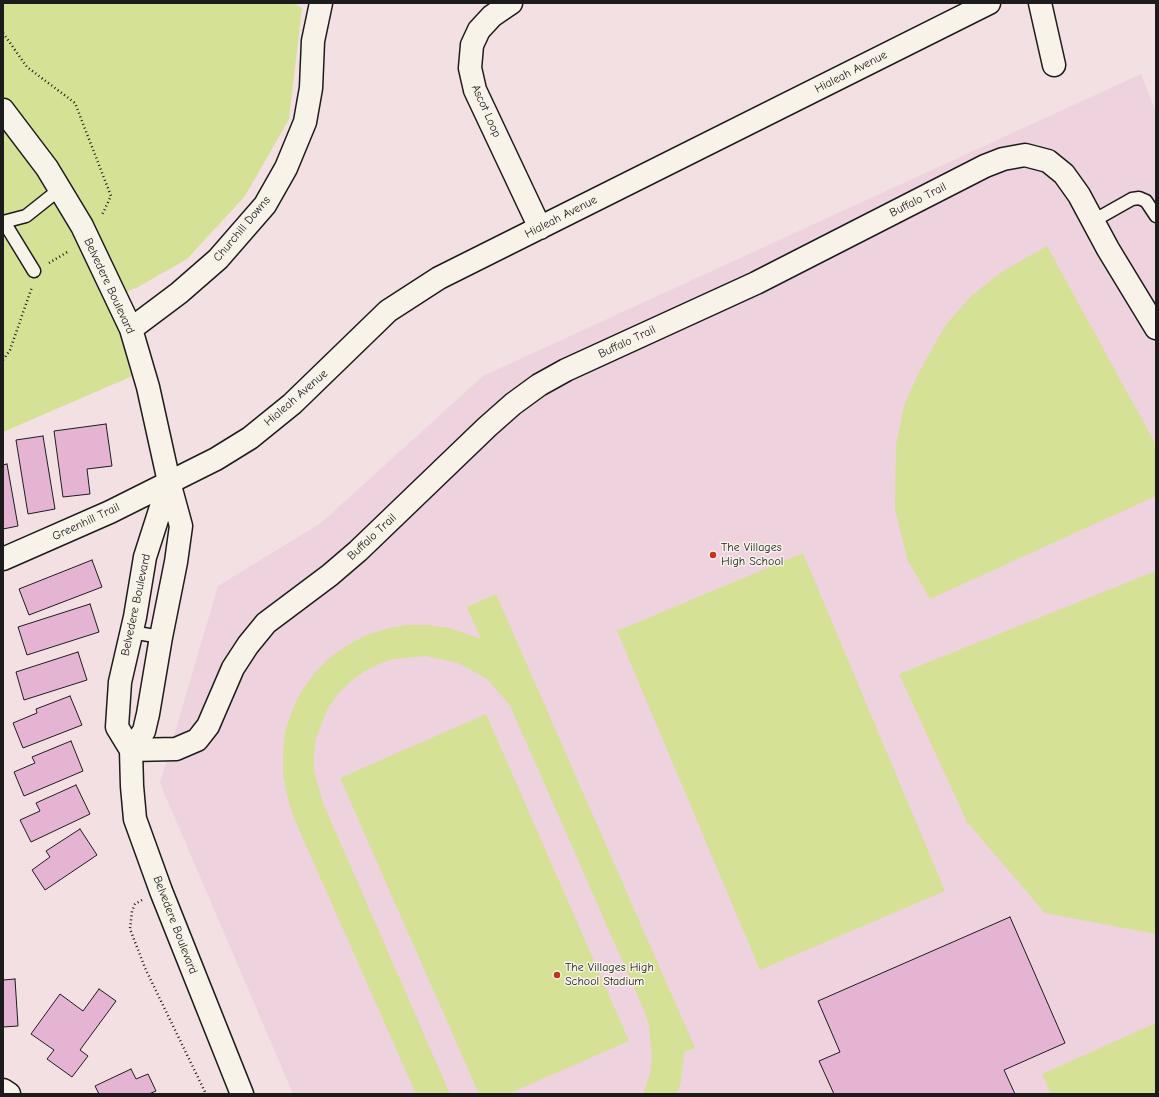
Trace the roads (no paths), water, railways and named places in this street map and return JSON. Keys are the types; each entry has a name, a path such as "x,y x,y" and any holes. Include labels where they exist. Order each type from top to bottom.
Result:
{"street":[{"name":"Churchill Downs","path":"131,329 179,293 218,259 265,206 286,168 305,122 311,88 313,41 321,3"},
{"name":"Ascot Loop","path":"511,3 492,16 479,30 472,45 470,68 475,90 540,228"},
{"name":"Hialeah Avenue","path":"168,482 216,459 250,438 292,404 388,311 439,278 989,3"},
{"path":"1040,3 1054,65"},
{"name":"Belvedere Boulevard","path":"3,110 47,168 60,189 88,241 131,329 148,387 168,482 181,526 176,562 144,731 131,750"},
{"name":"Buffalo Trail","path":"131,750 176,749 197,740 208,726 233,668 248,645 266,622 330,575 358,551 512,404 539,385 566,370 756,283 985,166 1003,159 1025,155 1048,161 1064,174 1156,328"},
{"name":"Belvedere Boulevard","path":"168,482 145,557 120,682 117,727 131,750 135,819 161,891 242,1094"},
{"name":"Greenhill Trail","path":"3,559 110,512 168,482"},
{"path":"3,1090 9,1094"}],"lane":[{"path":"34,271 3,222 26,216 60,189"},
{"path":"1093,221 1132,199 1139,198 1146,202 1156,216"},
{"path":"131,632 161,637"}],"place":[{"name":"The Villages High School","path":"713,555"},
{"name":"The Villages High School Stadium","path":"557,975"}]}
